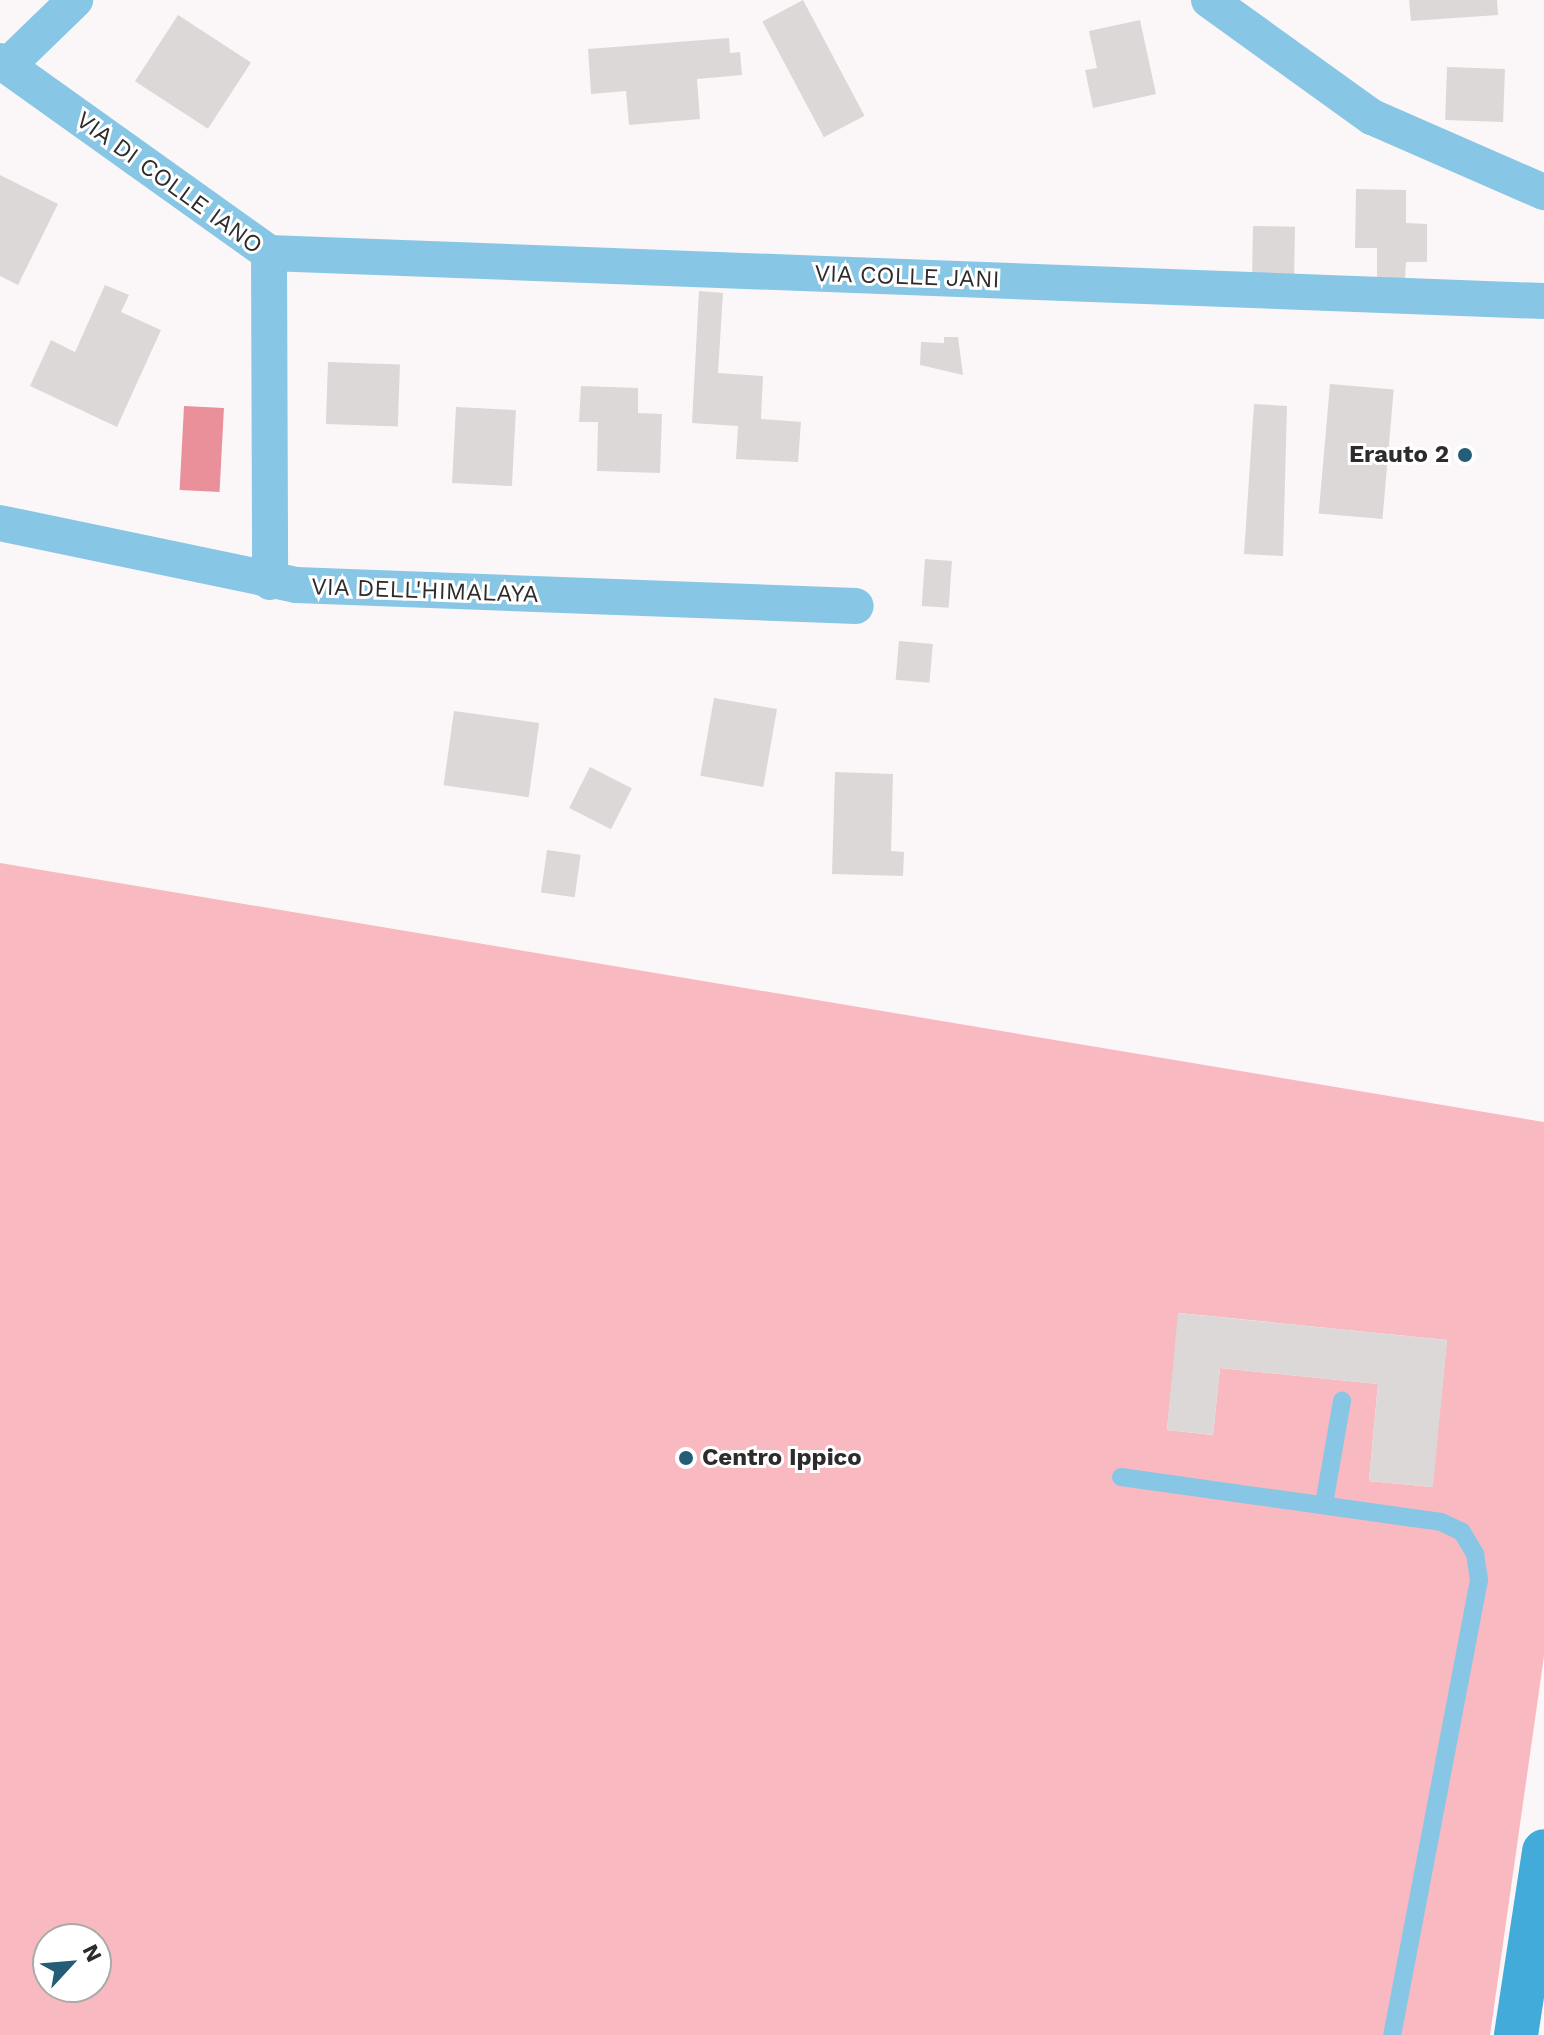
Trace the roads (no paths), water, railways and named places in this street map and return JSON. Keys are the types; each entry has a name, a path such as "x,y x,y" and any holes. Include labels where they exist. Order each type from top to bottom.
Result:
{"main road":[{"path":"1516,2035 1544,1851"}],"street":[{"path":"4,63 75,0"},
{"path":"1209,0 1372,117 1544,192"},
{"name":"VIA DI COLLE IANO","path":"4,63 269,253 270,582"},
{"name":"VIA COLLE JANI","path":"269,253 1544,301"},
{"name":"VIA DELL'HIMALAYA","path":"0,523 270,582 856,606"}],"lane":[{"path":"1324,1504 1342,1401"},
{"path":"1121,1477 1324,1504 1451,1525 1470,1542 1479,1568 1392,2035"}],"place":[{"name":"Erauto 2","path":"1465,455"},
{"name":"Centro Ippico","path":"686,1458"}]}
